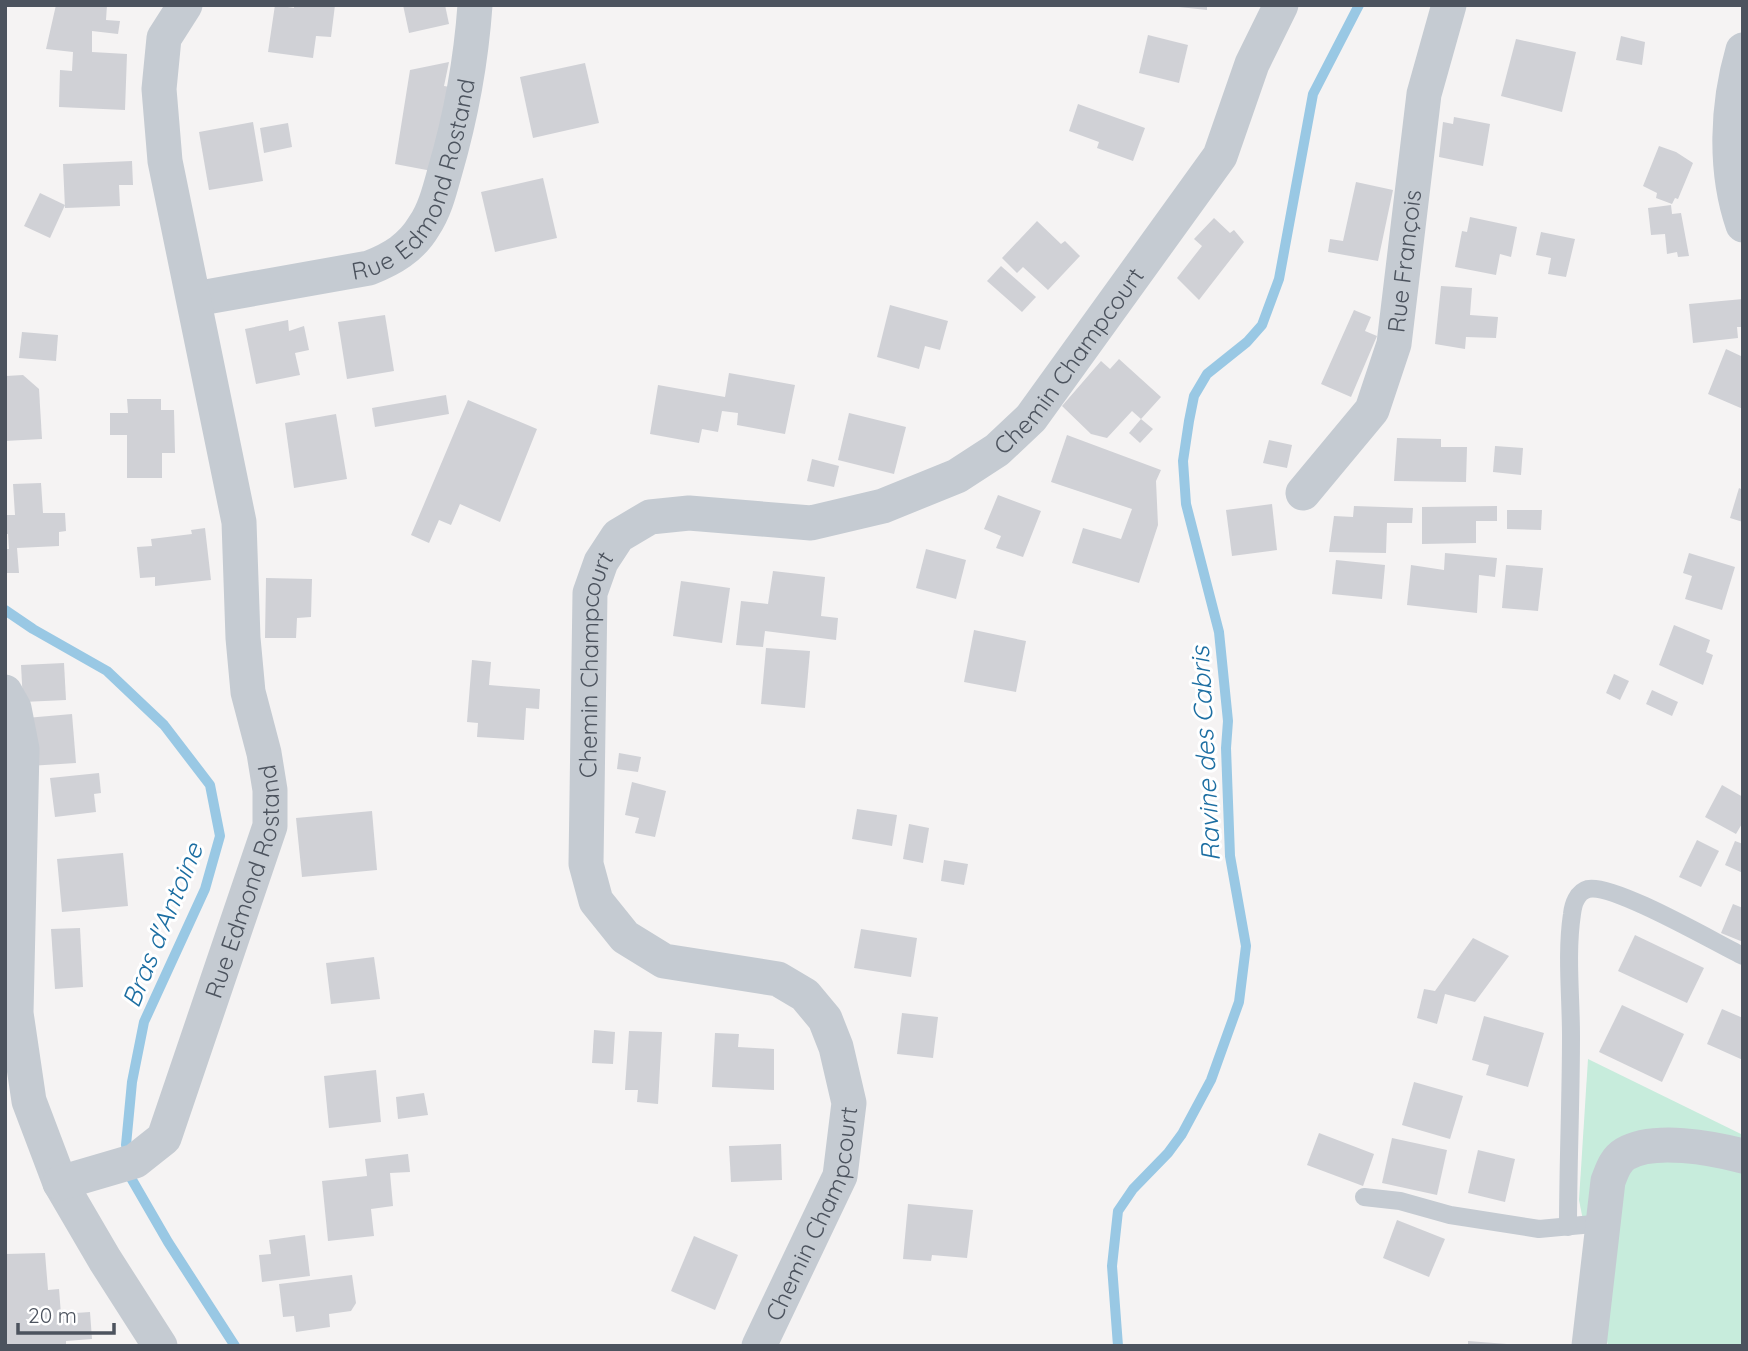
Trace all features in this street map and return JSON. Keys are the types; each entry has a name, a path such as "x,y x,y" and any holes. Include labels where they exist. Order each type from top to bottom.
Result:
{"street":[{"name":"Rue Edmond Rostand","path":"60,1183 135,1161 164,1138 270,826 270,790 264,753 248,692 243,638 239,522 165,161 159,89 164,38 185,5"},
{"name":"Rue Edmond Rostand","path":"195,299 369,268 391,259 410,245 425,226 437,201 460,118 475,5"},
{"name":"Chemin Champcourt","path":"759,1346 840,1176 849,1103 836,1047 825,1018 805,995 778,979 664,961 625,937 596,901 586,864 590,593 601,562 618,536 650,517 689,513 811,523 883,506 957,476 997,450 1031,418 1220,156 1252,64 1281,5"},
{"name":"Rue François","path":"1304,493 1372,410 1394,344 1424,94 1449,5"},
{"path":"1743,50 1736,73 1730,125 1732,175 1743,225"},
{"path":"5,692 14,708 22,749 16,1013 29,1101 60,1183 160,1346"},
{"path":"1589,1346 1608,1181 1615,1164 1626,1154 1651,1146 1686,1146 1743,1156"}],"lane":[{"path":"1568,1227 1571,1037 1569,947 1572,912 1577,897 1588,889 1605,890 1642,905 1743,957"},
{"path":"1364,1197 1400,1201 1450,1215 1539,1229 1604,1223"}],"green space":[{"path":"1588,1059 1743,1135 1743,1346 1608,1346 1579,1200"}],"building":[{"path":"56,5 107,5 106,20 120,21 118,34 92,31 92,52 127,54 125,110 59,107 60,70 72,71 73,52 46,49"},
{"path":"275,5 294,8 294,5 335,5 331,37 316,36 313,58 268,52"},
{"path":"403,5 445,5 449,24 409,33"},
{"path":"1207,5 1207,10 1179,7"},
{"path":"1148,35 1188,45 1179,83 1139,73"},
{"path":"1621,36 1645,42 1642,65 1616,60"},
{"path":"1516,39 1576,52 1562,112 1501,96"},
{"path":"449,62 444,86 450,87 432,171 395,164 410,70"},
{"path":"585,63 599,123 533,138 520,77"},
{"path":"1078,104 1145,128 1133,161 1097,148 1099,142 1069,131"},
{"path":"1454,117 1490,124 1483,166 1439,157 1443,122 1453,124"},
{"path":"253,122 263,181 209,190 199,132"},
{"path":"288,123 292,147 264,153 260,128"},
{"path":"1659,146 1676,152 1693,163 1678,199 1675,198 1672,204 1656,198 1657,193 1643,186"},
{"path":"132,161 133,185 119,185 120,206 65,208 63,164"},
{"path":"543,178 557,238 495,252 481,192"},
{"path":"1356,182 1393,190 1378,261 1328,252 1330,239 1343,241"},
{"path":"40,193 65,205 50,238 24,226"},
{"path":"1671,205 1672,214 1681,213 1689,256 1678,257 1677,252 1667,254 1665,234 1651,235 1648,208"},
{"path":"1470,217 1517,227 1511,257 1500,254 1496,275 1455,267 1462,231 1467,232"},
{"path":"1214,218 1230,233 1234,230 1244,242 1199,300 1177,278 1202,246 1194,239"},
{"path":"1037,221 1061,244 1065,241 1080,256 1048,290 1023,267 1017,273 1002,258"},
{"path":"1541,232 1575,239 1566,277 1548,274 1551,258 1536,255"},
{"path":"1001,266 1036,297 1022,312 987,281"},
{"path":"1441,286 1472,288 1470,315 1498,317 1496,338 1466,337 1465,349 1435,344"},
{"path":"1743,299 1743,327 1737,327 1738,338 1693,343 1689,304"},
{"path":"890,305 948,321 940,350 925,346 919,369 877,357"},
{"path":"1354,310 1371,317 1365,331 1377,336 1351,397 1321,384"},
{"path":"385,315 394,371 347,379 338,322"},
{"path":"288,320 289,331 304,326 309,350 295,353 300,375 256,384 245,329"},
{"path":"22,332 58,335 56,361 19,358"},
{"path":"1726,349 1743,357 1743,409 1708,394"},
{"path":"1119,359 1161,397 1141,419 1132,411 1107,438 1091,434 1062,406 1101,361 1110,369"},
{"path":"729,373 795,385 785,434 737,425 738,413 722,411 718,432 702,429 699,443 650,434 658,385 725,397"},
{"path":"23,375 39,389 42,439 5,441 6,376"},
{"path":"446,395 449,414 375,427 372,408"},
{"path":"127,399 161,399 161,410 174,410 175,453 162,453 162,478 127,478 127,435 110,435 110,413 128,413"},
{"path":"468,400 537,429 500,522 460,504 451,525 439,520 429,543 411,535"},
{"path":"849,413 906,427 894,474 838,460"},
{"path":"336,414 347,479 294,488 285,423"},
{"path":"1141,419 1153,429 1140,443 1129,433"},
{"path":"1067,435 1161,470 1156,481 1158,525 1139,583 1072,563 1083,528 1121,539 1132,509 1051,482"},
{"path":"1397,438 1441,439 1441,447 1467,447 1466,482 1394,481"},
{"path":"1269,440 1292,445 1287,468 1263,463"},
{"path":"1495,446 1523,448 1521,475 1493,472"},
{"path":"812,459 839,466 834,487 807,481"},
{"path":"41,483 43,513 65,513 66,531 59,532 59,546 17,548 19,573 5,573 5,549 9,549 8,534 5,534 5,515 15,515 13,484"},
{"path":"1739,488 1743,490 1743,522 1730,518"},
{"path":"998,495 1041,511 1023,557 996,548 1001,536 984,529"},
{"path":"1272,504 1277,550 1232,556 1226,510"},
{"path":"1354,506 1413,508 1412,523 1387,523 1386,553 1329,552 1334,516 1353,517"},
{"path":"1497,506 1497,521 1476,521 1476,543 1422,544 1422,507"},
{"path":"1507,510 1542,510 1541,530 1507,529"},
{"path":"205,528 211,580 155,586 155,577 140,578 137,547 152,546 151,539 192,534 191,530"},
{"path":"926,549 966,560 956,599 916,588"},
{"path":"1445,553 1497,558 1495,577 1479,575 1477,613 1407,605 1411,565 1444,570"},
{"path":"1689,553 1735,567 1722,610 1685,599 1692,576 1683,573"},
{"path":"1336,560 1385,565 1382,599 1332,594"},
{"path":"1506,565 1543,568 1538,611 1502,608"},
{"path":"773,571 825,577 821,616 838,618 836,640 765,631 763,647 736,645 741,601 768,604"},
{"path":"266,578 312,579 311,617 297,618 296,638 265,638"},
{"path":"681,581 730,588 722,643 673,636"},
{"path":"1674,625 1710,640 1706,652 1713,655 1703,685 1659,665"},
{"path":"974,630 1026,641 1016,692 964,682"},
{"path":"766,648 810,651 805,708 761,704"},
{"path":"472,660 491,662 489,685 540,689 539,709 526,708 524,740 477,737 478,723 467,722"},
{"path":"64,663 66,700 23,702 21,665"},
{"path":"1614,674 1629,681 1620,700 1606,693"},
{"path":"1652,690 1678,702 1672,716 1646,704"},
{"path":"72,714 76,763 29,766 26,718"},
{"path":"619,753 641,757 638,772 617,769"},
{"path":"99,773 101,793 94,794 96,812 55,817 50,778"},
{"path":"632,782 666,791 655,837 635,833 639,818 625,815"},
{"path":"1722,785 1743,797 1743,822 1736,834 1705,817"},
{"path":"857,809 897,815 892,846 852,839"},
{"path":"372,811 377,870 302,877 296,818"},
{"path":"909,824 929,828 923,863 903,859"},
{"path":"1697,840 1719,851 1701,887 1679,877"},
{"path":"1735,841 1743,844 1743,873 1725,865"},
{"path":"123,853 128,906 62,912 57,859"},
{"path":"944,860 968,864 964,885 941,881"},
{"path":"1733,904 1743,908 1743,942 1721,933"},
{"path":"80,928 83,987 55,989 51,929"},
{"path":"861,929 917,938 911,977 854,968"},
{"path":"1635,935 1704,968 1687,1003 1618,971"},
{"path":"1473,938 1509,956 1475,1002 1445,994 1437,1024 1417,1018 1424,989 1435,991"},
{"path":"374,957 380,999 331,1004 326,963"},
{"path":"1622,1005 1684,1034 1662,1082 1599,1052"},
{"path":"1722,1009 1743,1018 1743,1060 1707,1044"},
{"path":"902,1013 938,1017 933,1058 897,1054"},
{"path":"1484,1016 1544,1033 1528,1087 1486,1075 1489,1065 1472,1060"},
{"path":"594,1030 615,1032 613,1064 592,1063"},
{"path":"629,1031 662,1032 658,1104 637,1102 638,1090 625,1090"},
{"path":"715,1033 739,1034 738,1047 774,1049 774,1090 712,1087"},
{"path":"376,1070 381,1122 329,1128 324,1076"},
{"path":"1414,1082 1463,1096 1450,1139 1402,1125"},
{"path":"424,1093 428,1115 398,1119 396,1097"},
{"path":"1319,1133 1374,1154 1363,1186 1307,1165"},
{"path":"1392,1138 1447,1150 1437,1195 1382,1183"},
{"path":"781,1144 782,1180 731,1182 729,1146"},
{"path":"1478,1150 1515,1159 1505,1202 1468,1193"},
{"path":"408,1154 410,1172 390,1173 393,1206 371,1209 374,1236 328,1241 322,1181 367,1176 365,1159"},
{"path":"908,1204 973,1210 967,1258 932,1255 931,1261 903,1259"},
{"path":"1397,1220 1445,1239 1429,1277 1383,1258"},
{"path":"305,1235 310,1276 262,1282 259,1255 271,1254 269,1240"},
{"path":"694,1236 738,1255 715,1310 671,1291"},
{"path":"45,1253 48,1290 59,1289 61,1314 90,1312 92,1339 66,1341 66,1346 5,1346 5,1254"},
{"path":"352,1275 356,1303 351,1311 329,1314 330,1327 296,1332 294,1316 283,1317 279,1284"},
{"path":"1468,1341 1507,1344 1507,1346 1468,1346"}],"waterway":[{"name":"Ravine des Cabris","path":"1118,1346 1112,1266 1118,1211 1133,1189 1168,1153 1182,1134 1211,1080 1239,1002 1246,946 1230,856 1226,748 1228,721 1219,632 1186,504 1183,461 1189,421 1194,396 1207,374 1247,342 1262,325 1279,279 1313,94 1359,5"},
{"name":"Bras d'Antoine","path":"5,610 107,671 164,725 210,785 220,836 205,889 144,1022 132,1082 126,1145"},
{"name":"Bras d'Antoine","path":"131,1178 168,1242 235,1346"}]}
